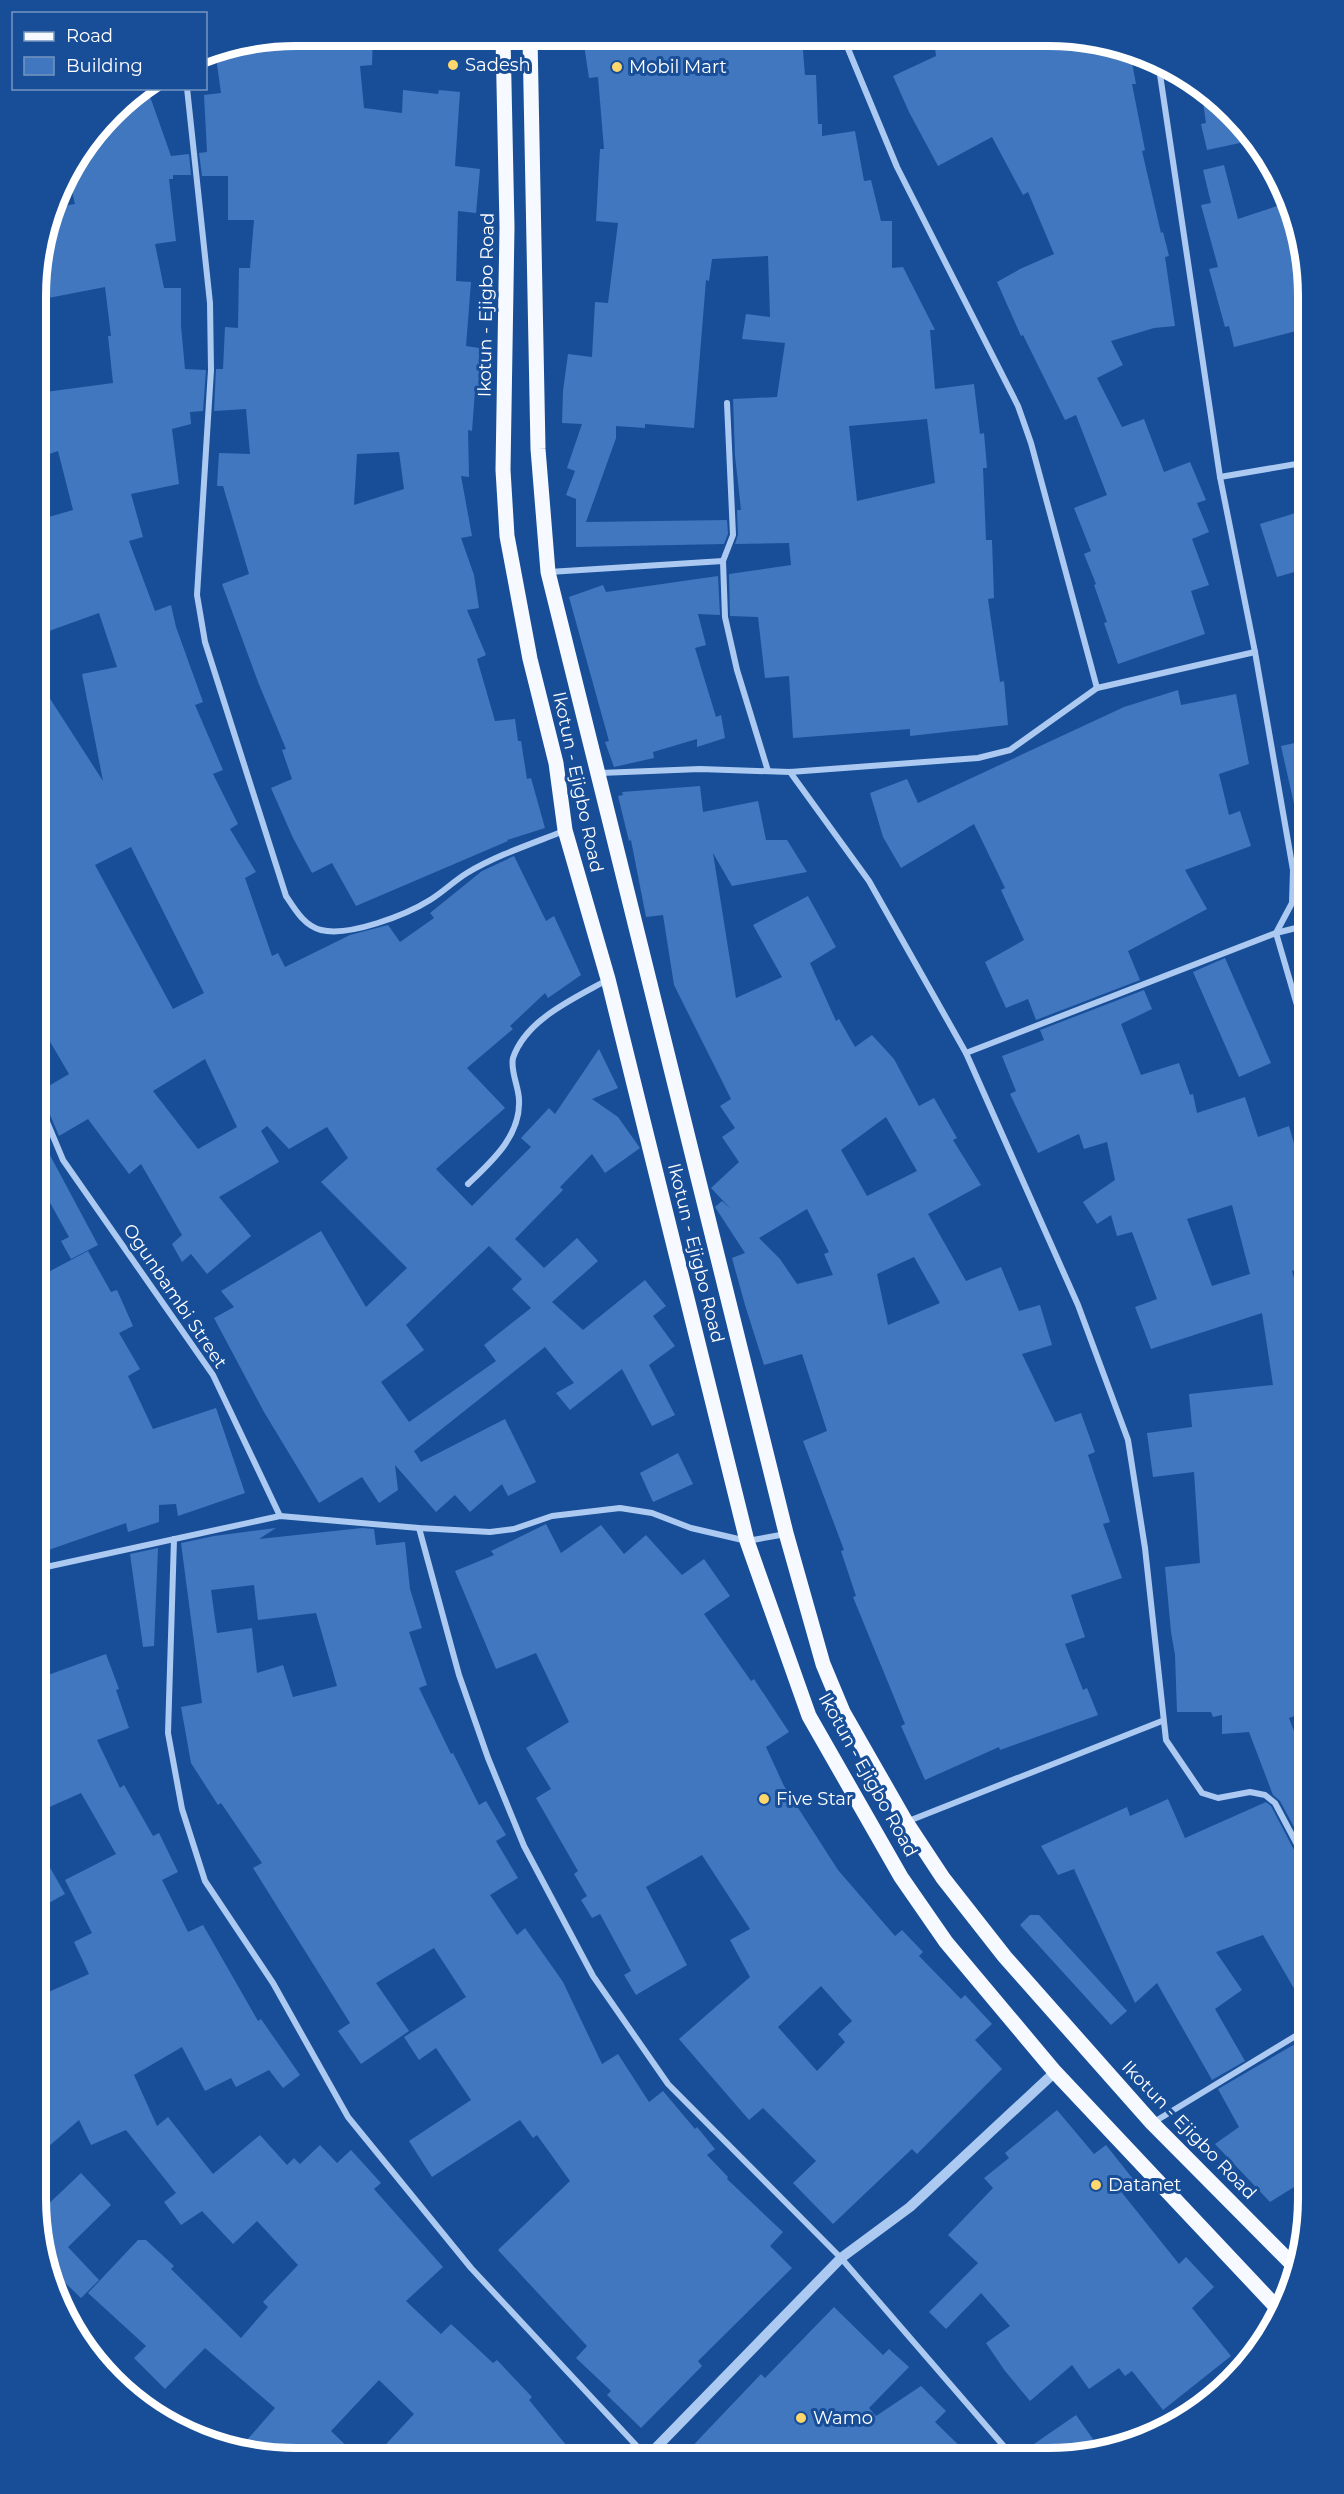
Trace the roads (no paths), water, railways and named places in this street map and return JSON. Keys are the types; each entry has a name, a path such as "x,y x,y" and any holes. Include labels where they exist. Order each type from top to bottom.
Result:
{"main road":[{"name":"Ikotun - Ejigbo Road","path":"503,46 507,226 503,470 507,536 531,659 556,763 565,830 608,979 747,1541 809,1716 901,1877 945,1942 1055,2072 1274,2304"},
{"name":"Ikotun - Ejigbo Road","path":"530,46 538,449 548,572 786,1533 827,1673 843,1712 906,1822 943,1878 1005,1957 1152,2123 1289,2261"}],"street":[{"path":"847,46 897,167 1018,406 1031,443 1097,688"},
{"path":"1160,73 1220,477 1255,652 1293,870 1292,903 1276,933 1298,1009"},
{"path":"187,90 210,303 211,370 197,595 205,642 286,896 300,917 320,930 350,930 395,917 430,900 465,874 490,860 565,830"},
{"path":"727,403 732,535 723,561 725,617 737,670 768,771"},
{"path":"1220,477 1298,464"},
{"path":"548,572 723,561"},
{"path":"597,773 700,769 790,772 978,758 1010,750 1097,688 1255,652"},
{"path":"790,772 869,881 966,1053 1078,1305 1128,1440 1145,1548 1162,1721 1166,1740 1202,1793 1218,1798 1250,1792 1265,1795 1275,1803 1298,1846"},
{"path":"966,1053 1276,933 1298,928"},
{"path":"468,1184 500,1153 516,1122 519,1100 513,1060 525,1039 545,1015 608,979"},
{"name":"Ogunbambi Street","path":"46,1119 63,1160 213,1375 280,1516"},
{"path":"46,1567 280,1516 490,1532 514,1529 552,1516 620,1508 652,1513 691,1528 747,1541 786,1533"},
{"path":"419,1528 459,1675 488,1758 524,1846 593,1976 668,2084 841,2259 1005,2448"},
{"path":"174,1539 168,1733 182,1809 205,1881 273,1983 348,2117 471,2268 639,2448"},
{"path":"906,1822 1162,1721"},
{"path":"1152,2123 1298,2034"},
{"path":"656,2448 841,2259 910,2207 1055,2072"}],"place":[{"name":"Sadesh","path":"453,65"},
{"name":"Mobil Mart","path":"617,67"},
{"name":"Five Star","path":"764,1799"},
{"name":"Datanet","path":"1096,2185"},
{"name":"Wamo","path":"801,2418"}]}
